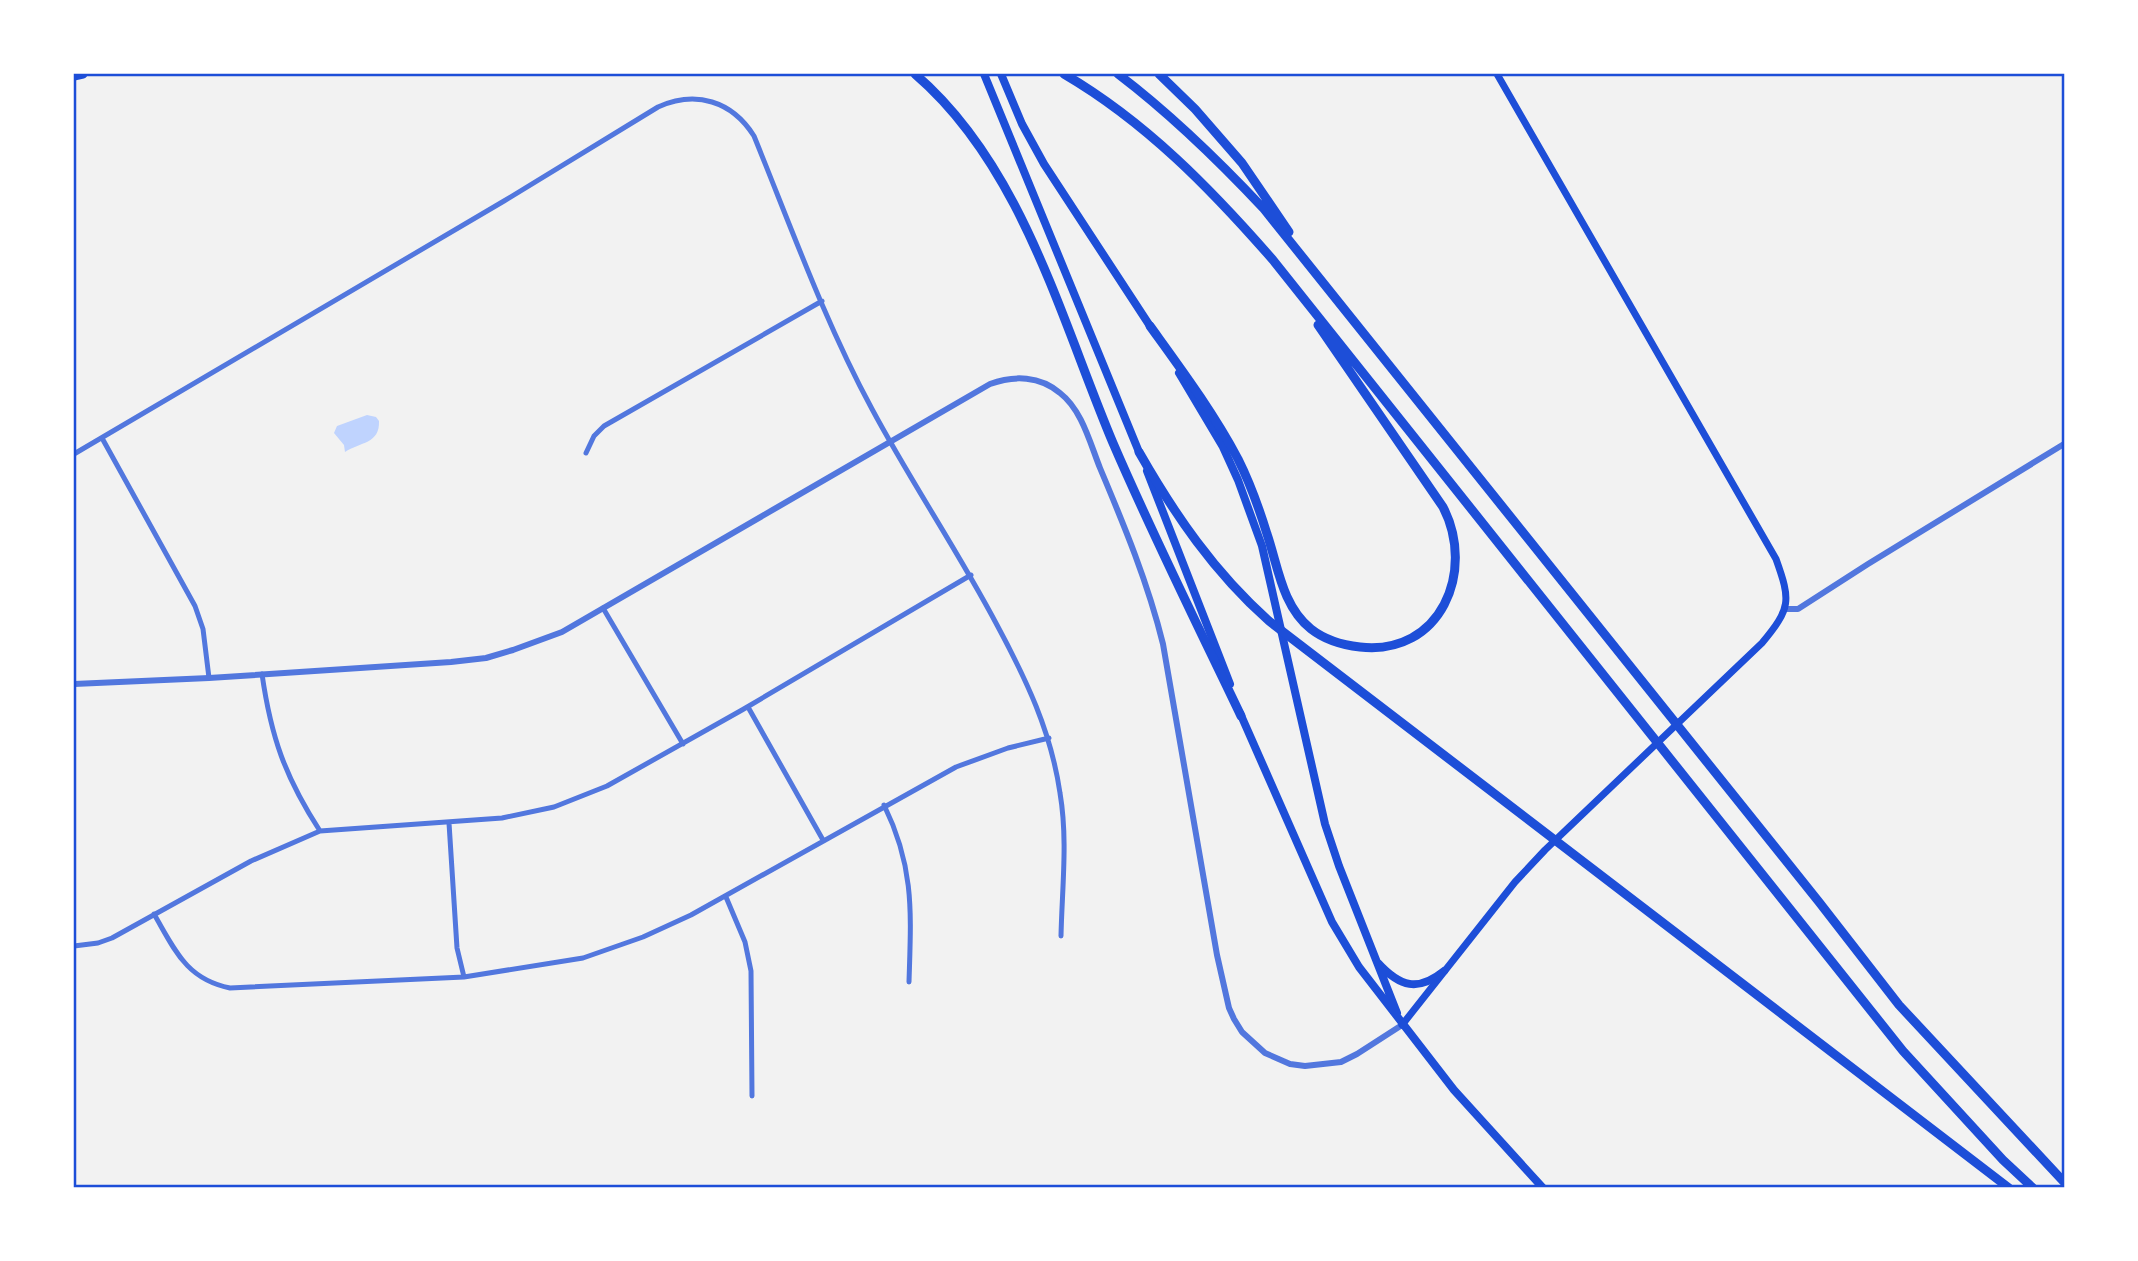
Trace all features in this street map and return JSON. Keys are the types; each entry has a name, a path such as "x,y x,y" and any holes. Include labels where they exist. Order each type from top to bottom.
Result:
{"highway":[{"path":"74,76 83,74"},
{"path":"915,74 935,92 972,136 1008,190 1036,251 1144,513 1241,716"},
{"path":"1065,74 1123,113 1172,153 1218,198 1273,260 1903,1051 2003,1160 2033,1188"},
{"path":"1118,74 1170,114 1264,209 1899,1005 2064,1182"},
{"path":"1159,74 1195,109 1242,163 1324,282"},
{"path":"1150,326 1207,405 1238,460 1252,490 1282,584 1299,617 1321,636 1348,646 1381,647 1410,638 1434,619 1448,599 1457,559 1449,519 1273,260"},
{"path":"1139,452 1195,542 1255,609 2009,1188"}],"main road":[{"path":"984,74 1139,452 1241,716 1332,922 1359,967 1402,1025 1454,1090 1543,1188"},
{"path":"1001,74 1044,164 1150,326 1223,447 1233,469 1262,546 1325,824 1402,1025"},
{"path":"1402,1025 1517,880 1762,643 1786,609 1786,588 1776,559 1497,74"},
{"path":"1375,960 1394,978 1410,985 1427,982 1444,971"}],"street":[{"path":"74,454 504,201 648,113 681,99 708,100 730,109 748,126 754,136 853,372 891,443 971,575 1025,677 1049,738 1059,784 1065,850 1061,936"},
{"path":"586,453 594,436 604,426 822,301"},
{"path":"74,684 415,665 486,658 543,640 603,608 1000,380 1038,380 1068,400 1081,421 1156,615 1166,657 1217,955 1234,1020 1247,1038 1265,1053 1305,1066 1341,1062 1402,1025"},
{"path":"102,438 195,606 203,629 209,678"},
{"path":"1786,609 1798,610 2064,444"},
{"path":"74,946 112,938 251,861 320,831 449,823 528,813 579,798 607,786 683,744 971,575"},
{"path":"603,608 683,744"},
{"path":"262,674 272,732 280,758 320,831"},
{"path":"748,706 823,840"},
{"path":"154,914 188,968 206,981 230,988 464,977 583,958 643,937 726,897 884,805 956,767 1008,748 1049,738"},
{"path":"884,805 900,842 910,887 909,982"},
{"path":"449,823 457,948 464,977"},
{"path":"726,897 745,942 751,971 752,1096"}],"water":[{"path":"367,415 376,417 379,421 376,434 345,452 344,445 334,433 337,426"}]}
